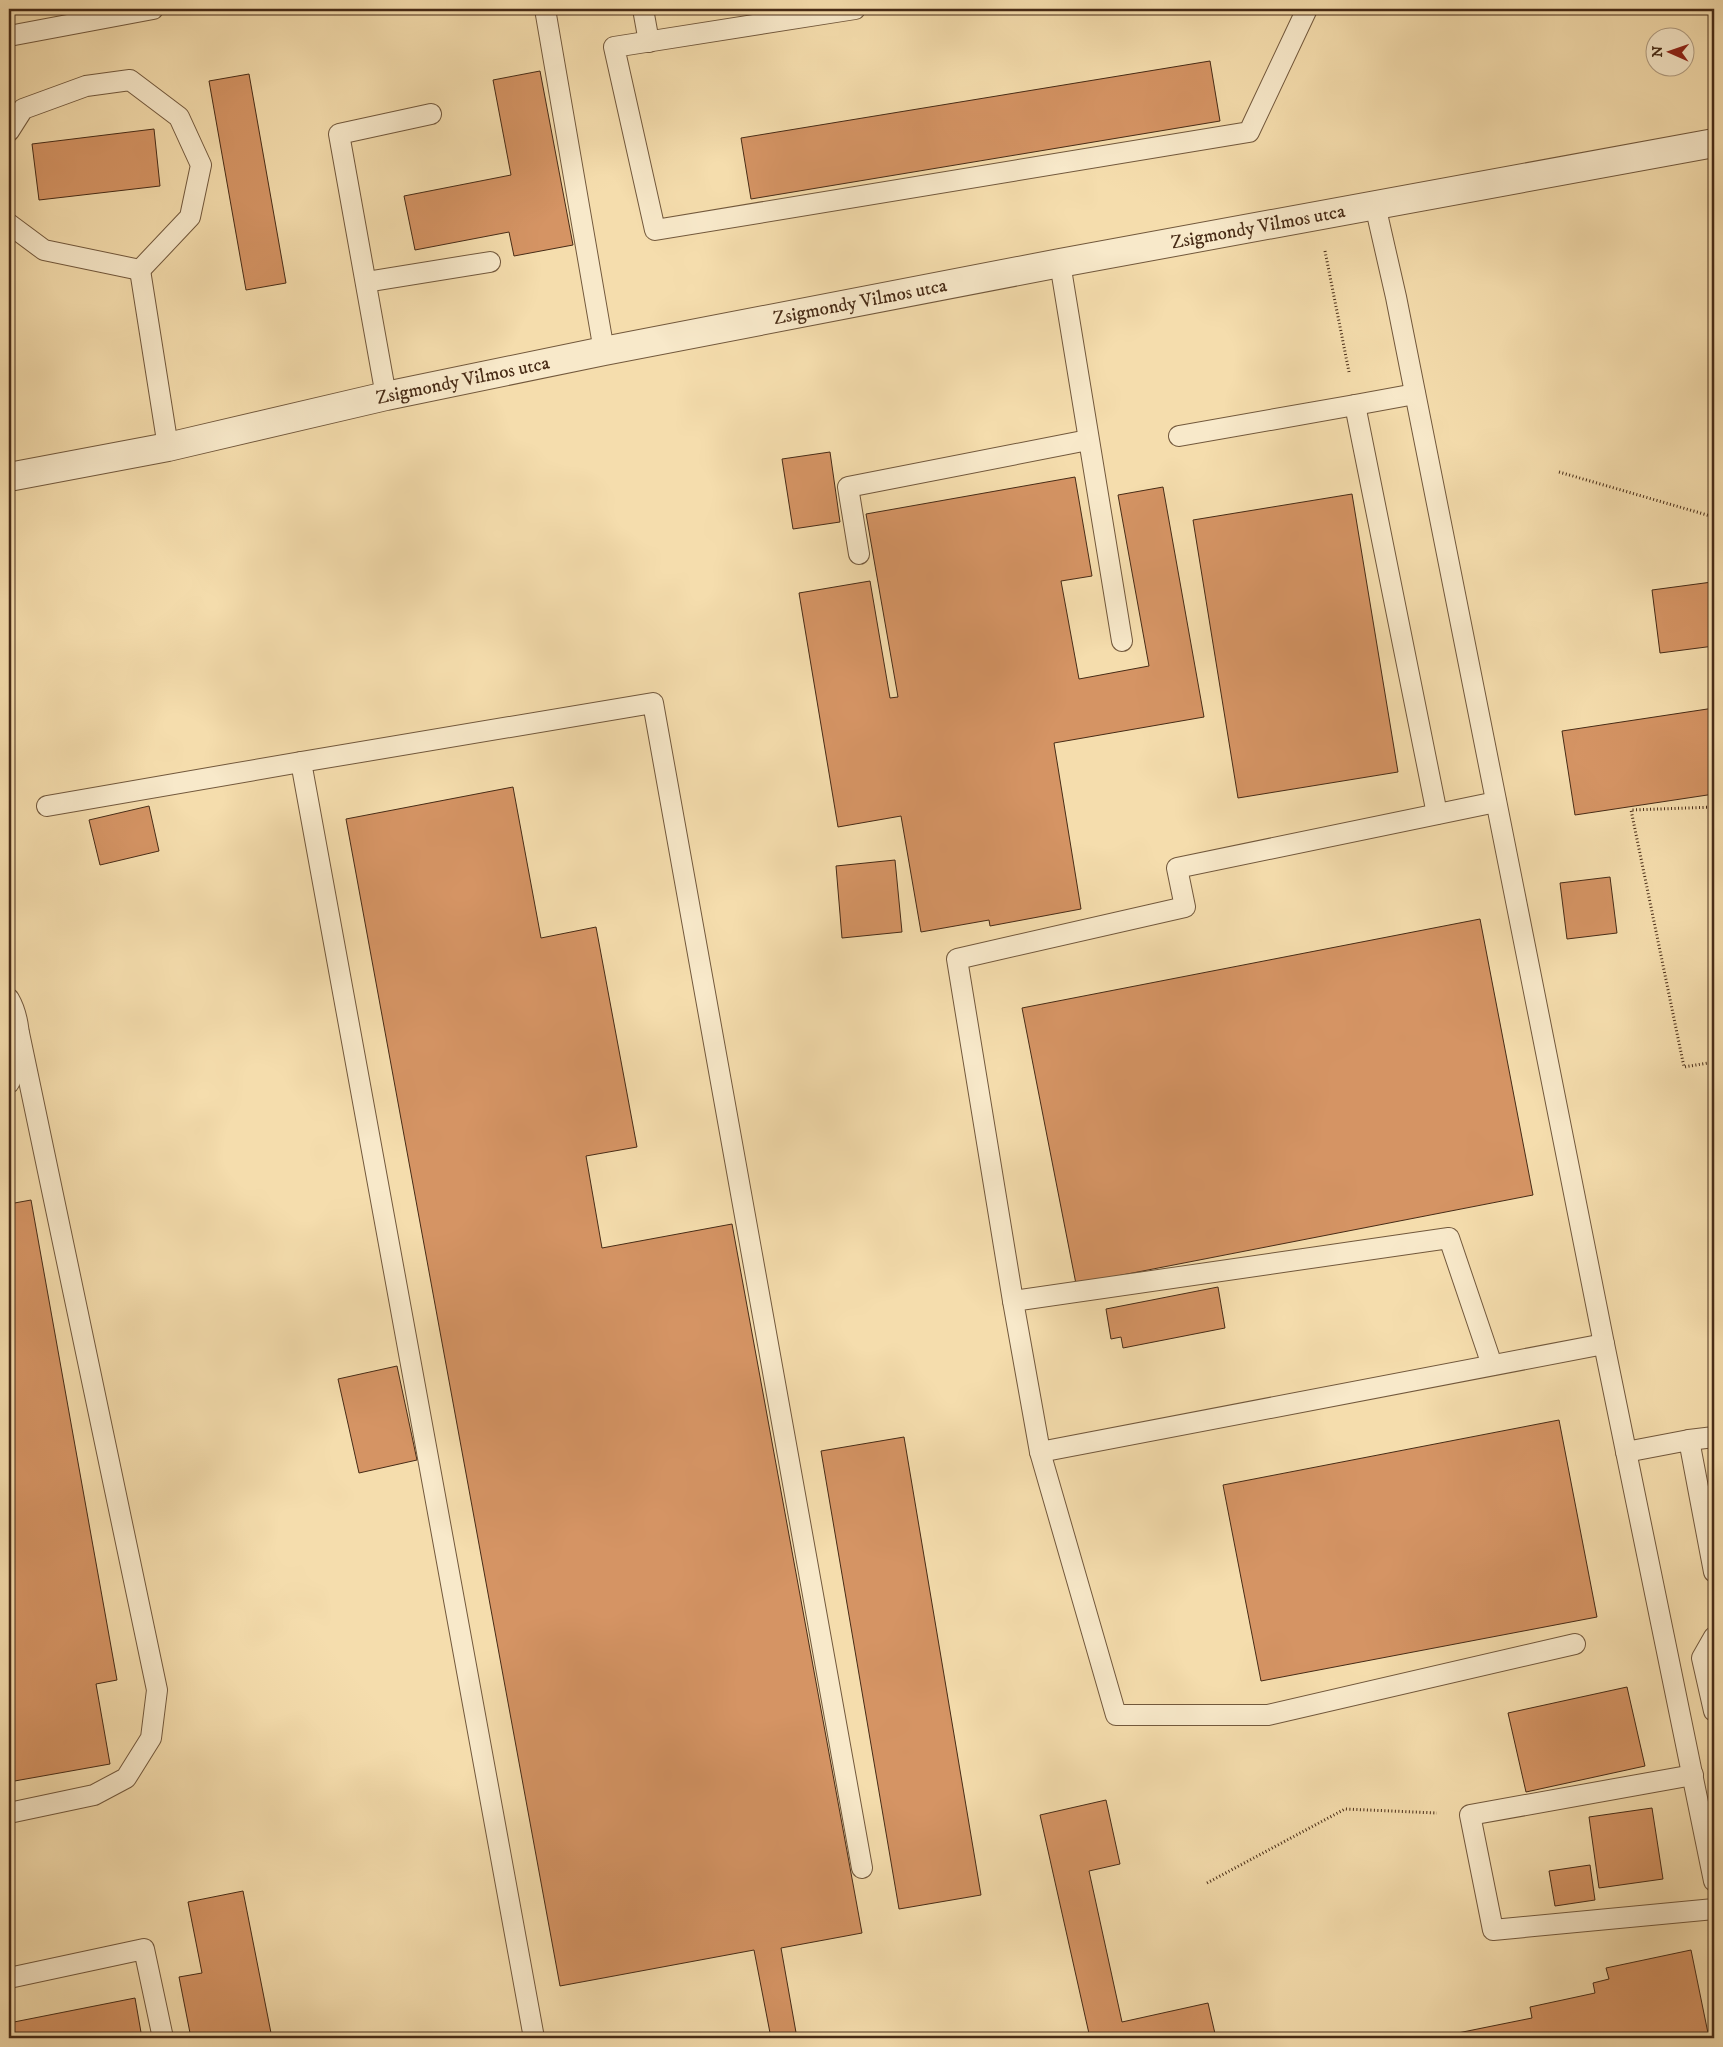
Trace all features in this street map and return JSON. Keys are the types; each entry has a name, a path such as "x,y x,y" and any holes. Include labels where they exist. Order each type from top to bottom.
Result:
{"street":[{"name":"Zsigmondy Vilmos utca","path":"9,477 168,447 386,396 604,351 1060,263 1714,143"}],"lane":[{"path":"9,36 153,9"},
{"path":"545,9 604,351"},
{"path":"643,9 649,42"},
{"path":"855,9 614,48 655,230 1249,132 1307,9"},
{"path":"9,132 23,109 86,86 130,80 179,117 201,165 190,217 140,270"},
{"path":"386,396 339,134 431,114"},
{"path":"1375,205 1415,394 1604,1344 1714,1881"},
{"path":"9,224 44,250 140,270"},
{"path":"366,282 490,262"},
{"path":"1060,263 1122,641"},
{"path":"140,270 168,447"},
{"path":"1179,436 1415,394"},
{"path":"1355,405 1436,814"},
{"path":"859,554 848,487 1088,440"},
{"path":"47,806 653,703 862,1868"},
{"path":"301,762 534,2038"},
{"path":"1496,802 1177,868 1185,907 957,959 1013,1301 1040,1452 1116,1715 1268,1716 1575,1644"},
{"path":"9,999 19,1033 157,1690 151,1738 126,1778 94,1795 9,1813"},
{"path":"9,1083 18,1062 19,1033"},
{"path":"1013,1301 1449,1238 1492,1365"},
{"path":"1040,1452 1604,1344"},
{"path":"1626,1452 1689,1440 1714,1438"},
{"path":"1689,1440 1714,1572"},
{"path":"1714,1637 1702,1658 1714,1711"},
{"path":"1692,1775 1470,1815 1493,1930 1714,1909"},
{"path":"9,1978 144,1949 163,2038"}],"path":[{"path":"1318,215 1355,405"},
{"path":"1559,472 1714,517"},
{"path":"1714,807 1631,810 1684,1067 1714,1062"},
{"path":"1207,1884 1345,1809 1470,1815"}],"building":[{"path":"1210,61 1220,121 751,199 741,138"},
{"path":"540,71 573,245 514,256 509,232 415,250 404,196 511,175 493,80"},
{"path":"249,74 286,283 246,290 209,81"},
{"path":"154,129 160,186 39,200 32,144"},
{"path":"830,452 840,522 793,529 782,459"},
{"path":"1075,477 1092,576 1061,581 1079,679 1149,666 1118,495 1163,487 1204,717 1054,743 1081,909 990,926 989,920 921,932 901,816 838,827 799,593 870,581 890,698 898,697 866,514"},
{"path":"1352,494 1398,772 1238,798 1193,520"},
{"path":"1712,582 1714,646 1660,653 1652,590"},
{"path":"1714,708 1714,794 1575,815 1562,731"},
{"path":"513,787 541,938 596,927 637,1147 586,1156 602,1248 732,1224 862,1933 781,1948 797,2038 771,2038 754,1950 560,1986 346,819"},
{"path":"149,806 159,851 100,865 89,820"},
{"path":"895,860 902,932 842,938 836,866"},
{"path":"1610,877 1617,933 1567,939 1560,883"},
{"path":"1480,919 1533,1195 1076,1284 1022,1008"},
{"path":"31,1200 117,1680 96,1684 110,1764 9,1782 9,1204"},
{"path":"1218,1287 1225,1328 1123,1348 1121,1337 1111,1339 1106,1309"},
{"path":"397,1366 417,1460 359,1473 338,1379"},
{"path":"1559,1420 1597,1617 1261,1681 1223,1485"},
{"path":"904,1437 981,1895 899,1909 821,1451"},
{"path":"1627,1687 1645,1766 1526,1792 1508,1713"},
{"path":"1106,1800 1120,1864 1089,1871 1122,2022 1208,2003 1216,2038 1090,2038 1040,1815"},
{"path":"1652,1808 1663,1879 1599,1888 1589,1817"},
{"path":"1590,1865 1595,1900 1555,1906 1549,1871"},
{"path":"243,1891 272,2038 191,2038 179,1977 202,1973 188,1902"},
{"path":"1691,1950 1709,2038 1433,2038 1532,2018 1530,2007 1595,1993 1593,1983 1609,1979 1606,1968"},
{"path":"135,1998 142,2038 9,2038 9,2023"}]}
